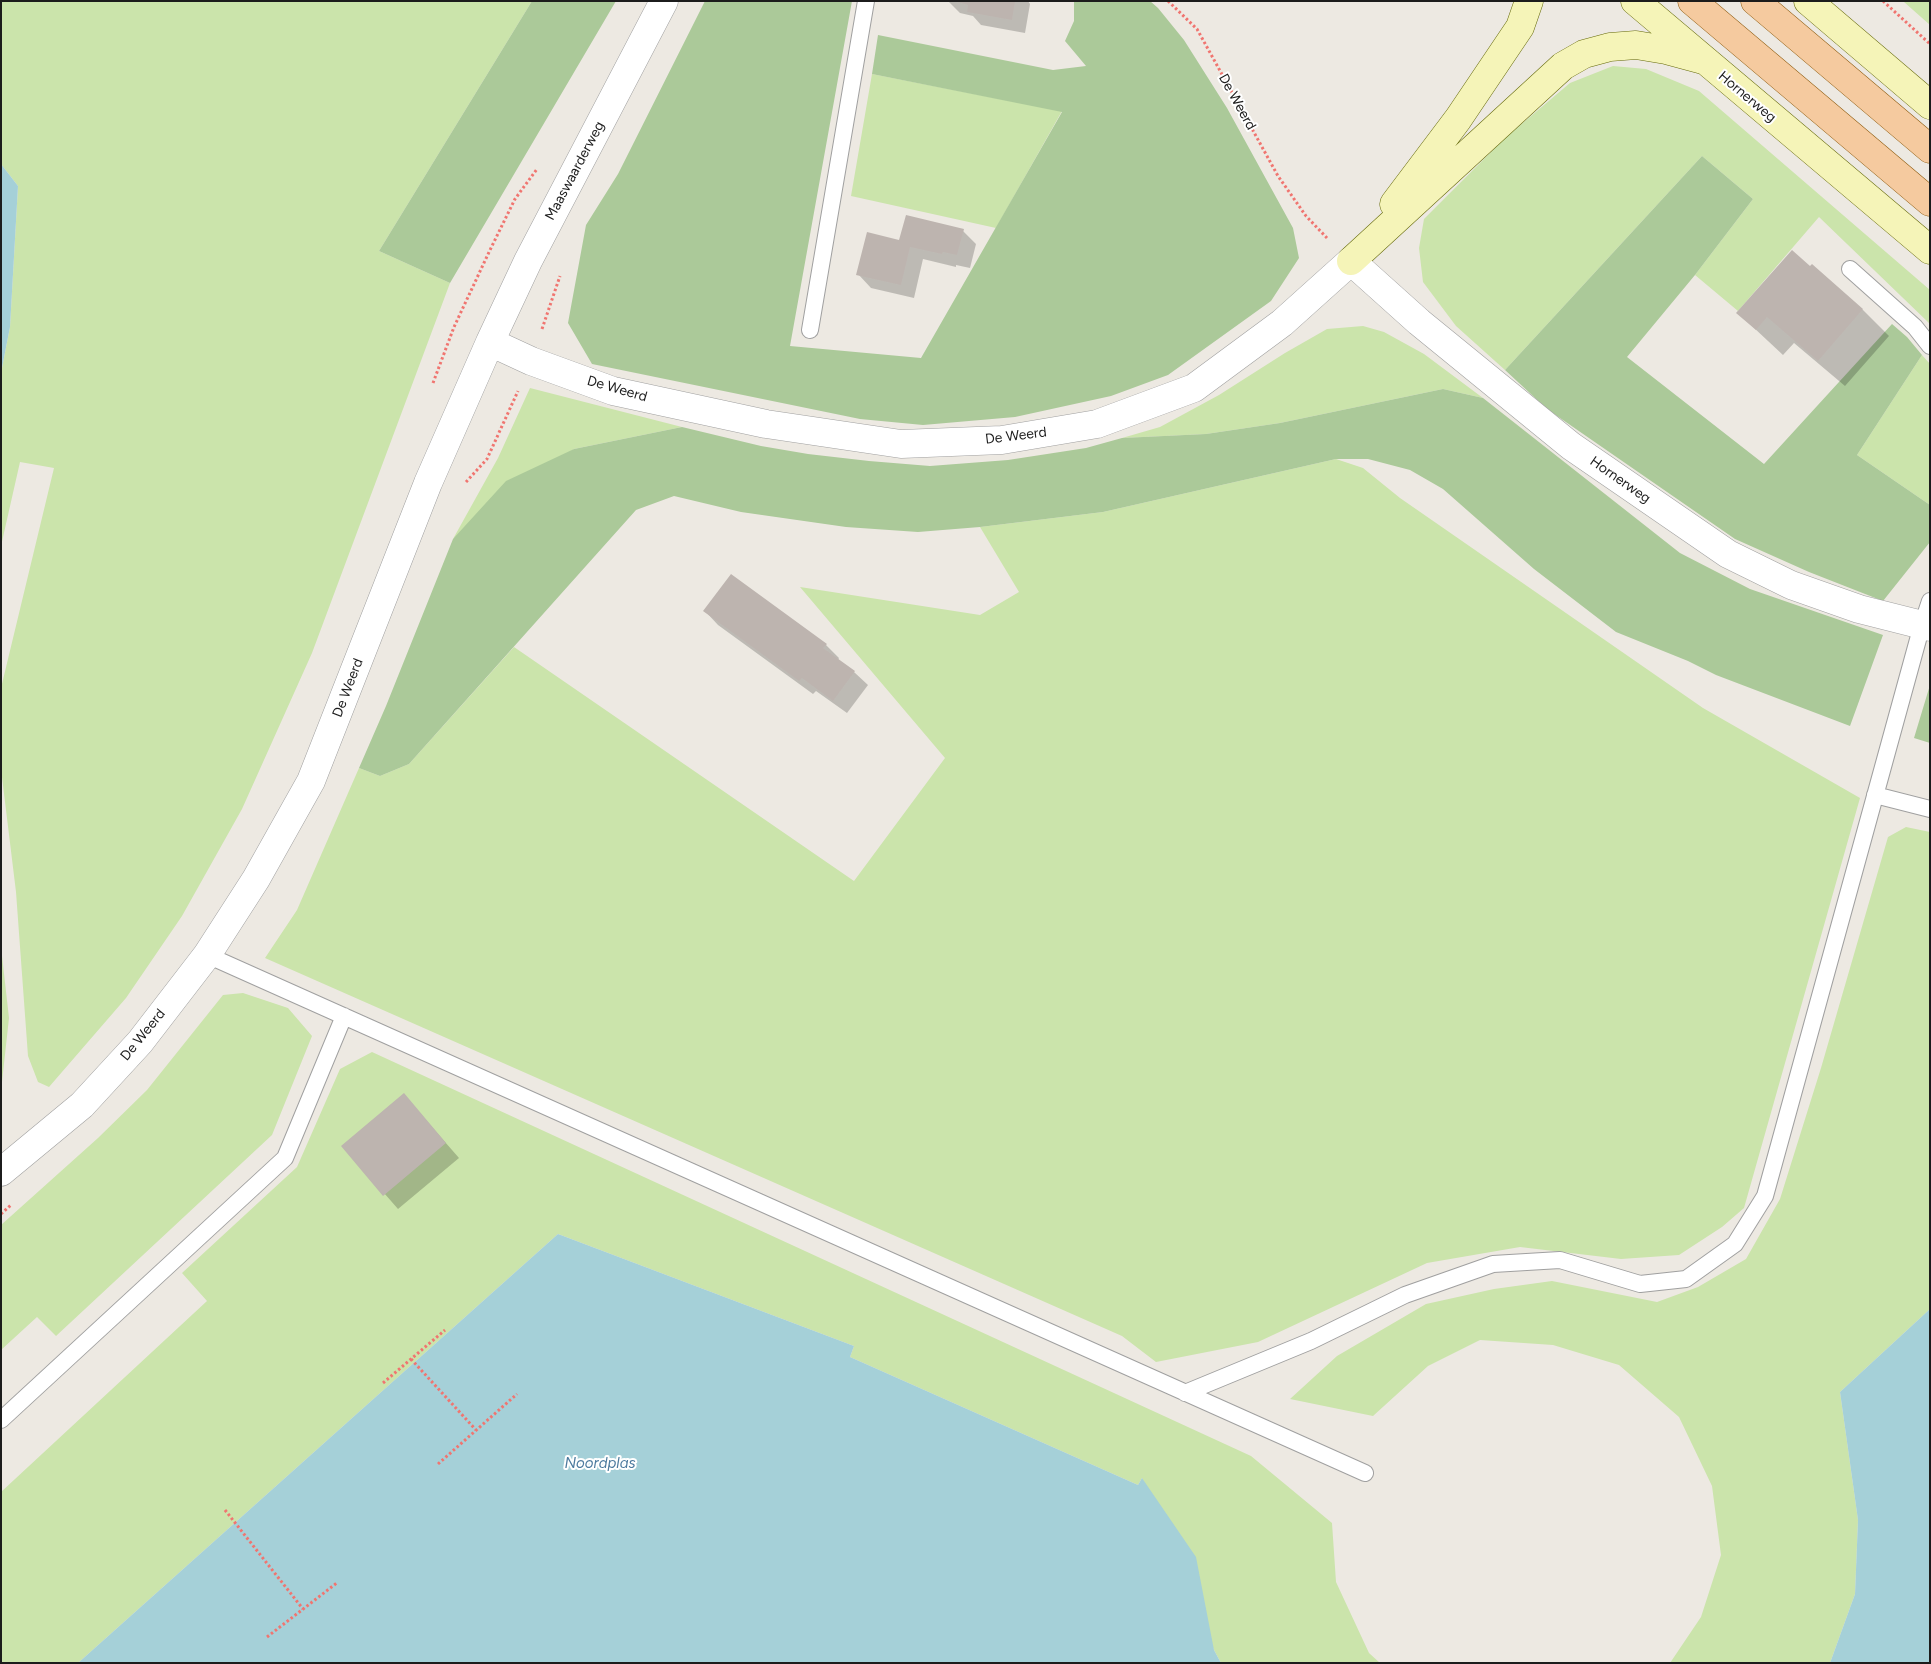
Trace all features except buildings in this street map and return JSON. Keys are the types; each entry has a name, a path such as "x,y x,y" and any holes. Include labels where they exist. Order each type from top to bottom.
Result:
{"main road":[{"path":"1350,262 1463,112 1520,27 1529,1"},
{"name":"Hornerweg","path":"1635,1 1930,250"},
{"path":"1692,1 1930,202"},
{"path":"1754,1 1930,149"},
{"path":"1808,1 1930,105"},
{"path":"1350,262 1563,66 1584,54 1610,46 1636,45 1666,50 1703,60"}],"street":[{"name":"Maaswaarderweg","path":"490,342 528,261 664,1"},
{"name":"De Weerd","path":"1,1172 82,1105 140,1042 207,955 256,879 311,780 428,483 490,342 531,361 613,391 766,424 901,444 1002,440 1097,424 1194,388 1282,323 1350,262"},
{"name":"Hornerweg","path":"1350,262 1419,322 1571,446 1728,554 1799,588 1859,609 1927,618"}],"lane":[{"path":"810,330 866,1"},
{"path":"1850,269 1915,327 1930,346"},
{"path":"1185,1392 1311,1341 1405,1295 1493,1264 1560,1260 1640,1284 1686,1279 1736,1244 1765,1196 1875,795 1927,618"},
{"path":"1875,795 1930,809"},
{"path":"207,955 1365,1473"},
{"path":"1,1420 285,1158 344,1016"}],"path":[{"name":"De Weerd","path":"1168,1 1197,29 1274,169 1295,200 1316,227 1350,262"},
{"path":"1883,1 1930,44"},
{"path":"430,392 454,326"},
{"path":"383,1384 445,1330"},
{"path":"411,1359 476,1430"},
{"path":"438,1464 517,1394"},
{"path":"225,1510 303,1610"},
{"path":"267,1637 338,1582"}],"green space":[{"path":"1,1 532,1 379,251 450,283 312,653 242,809 182,916 126,998 49,1087 38,1082 28,1056 16,892 1,769 1,688 54,468 20,462 1,546 1,373 10,327 18,186 1,164"},
{"path":"532,1 616,1 450,283 379,251"},
{"path":"705,1 852,1 790,346 921,358 1062,112 872,74 878,35 1053,70 1086,66 1065,41 1074,21 1074,1 1150,1 1158,8 1184,40 1227,108 1293,228 1299,258 1271,301 1168,375 1111,396 1015,417 923,425 860,419 592,364 568,323 586,225 618,174"},
{"path":"1906,1 1930,1 1930,25 1904,2"},
{"path":"1613,66 1646,69 1699,91 1930,290 1930,324 1819,217 1738,311 1695,275 1753,199 1702,156 1505,370 1456,326 1423,282 1419,248 1424,219 1505,138 1570,83"},
{"path":"872,74 1062,111 996,228 851,196"},
{"path":"1702,156 1753,199 1695,275 1627,357 1764,464 1892,324 1907,337 1922,355 1857,455 1930,505 1930,542 1883,601 1809,572 1735,539 1547,409 1505,370"},
{"path":"1363,326 1384,332 1424,354 1483,398 1443,389 1280,423 1206,434 1122,438 1160,427 1219,395 1327,329"},
{"path":"1922,355 1930,364 1930,505 1857,455"},
{"path":"530,388 682,427 574,449 453,539 498,458"},
{"path":"1443,389 1483,398 1680,553 1750,589 1883,635 1850,726 1716,675 1688,661 1616,632 1534,569 1443,489 1410,470 1368,459 1336,459 1103,512 980,527 918,532 846,527 741,512 674,496 636,510 409,764 380,776 359,768 453,539 506,481 574,449 682,427 761,446 808,454 930,466 1008,460 1086,448 1122,438 1206,434 1280,423"},
{"path":"1336,459 1363,468 1400,498 1703,708 1860,798 1744,1208 1722,1227 1679,1255 1621,1259 1520,1247 1427,1263 1258,1342 1156,1362 1122,1336 265,958 297,910 359,768 380,776 409,764 514,647 854,881 945,758 800,587 980,615 1019,592 980,527 1103,512"},
{"path":"1930,685 1930,743 1914,738"},
{"path":"1906,827 1930,832 1930,1309 1840,1392 1858,1520 1855,1594 1830,1663 1670,1663 1701,1617 1721,1555 1712,1486 1679,1417 1619,1365 1553,1345 1480,1340 1428,1366 1373,1416 1290,1399 1337,1356 1426,1304 1494,1289 1552,1281 1657,1302 1698,1287 1746,1259 1780,1199 1821,1068 1888,837"},
{"path":"1,947 9,1018 1,1091"},
{"path":"243,993 288,1008 312,1036 272,1135 56,1336 37,1317 1,1350 1,1225 98,1138 147,1090 223,995"},
{"path":"372,1052 1251,1456 1332,1523 1336,1582 1369,1653 1380,1663 1221,1663 1142,1478 1138,1485 850,1357 854,1346 558,1234 78,1663 1,1663 1,1492 207,1301 182,1273 297,1167 340,1069"}],"water":[{"path":"1,164 18,186 10,327 1,373"},
{"name":"Noordplas","path":"558,1234 854,1346 850,1357 1138,1485 1142,1478 1196,1557 1214,1650 1221,1663 78,1663"},
{"path":"1930,1309 1930,1663 1830,1663 1855,1594 1858,1520 1840,1392"}]}
